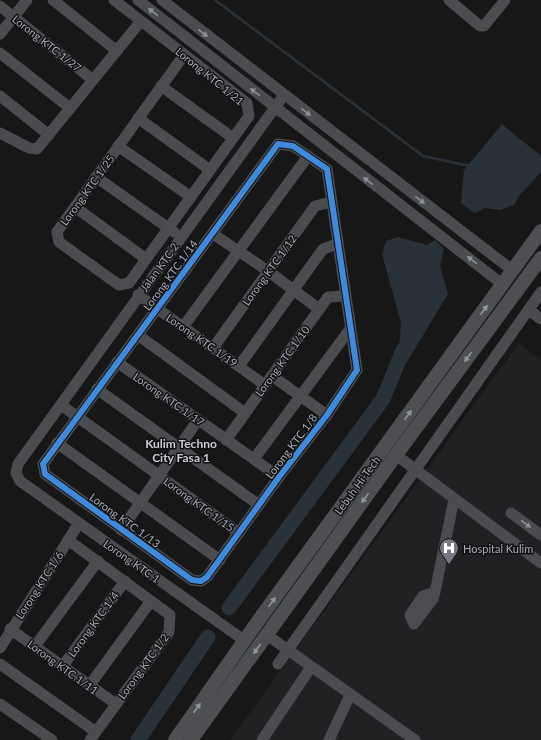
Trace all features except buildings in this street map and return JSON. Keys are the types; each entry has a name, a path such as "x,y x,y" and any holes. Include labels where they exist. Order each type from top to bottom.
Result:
{"main road":[{"name":"Lebuh Hi-Tech","path":"175,740 245,641 398,458 502,284 541,231"},
{"name":"Lebuh Hi-Tech","path":"191,740 398,458 541,258"}],"street":[{"path":"0,34 27,0"},
{"path":"53,0 116,51"},
{"name":"Lorong KTC 1/21","path":"114,0 246,103 249,116 168,228"},
{"path":"138,0 502,284"},
{"path":"162,0 512,270"},
{"path":"452,1 480,26 484,26 505,0"},
{"name":"Lorong KTC 1/27","path":"0,6 93,80"},
{"path":"1,135 30,148 37,149 141,21"},
{"path":"0,53 70,108"},
{"name":"Lorong KTC 1/25","path":"168,228 129,284 119,285 59,242 57,232 184,55"},
{"path":"161,86 233,138"},
{"name":"Jalan KTC 2","path":"20,481 16,473 18,464 138,295 284,95"},
{"path":"0,96 49,135"},
{"path":"138,118 210,170"},
{"name":"Lorong KTC 1/14","path":"77,416 158,309 278,144 293,146 308,156"},
{"path":"118,146 191,197"},
{"path":"183,327 308,156 327,169 350,328 254,459"},
{"path":"96,177 180,237"},
{"name":"Lorong KTC 1/12","path":"214,348 315,206 331,202"},
{"path":"75,207 146,259"},
{"path":"213,234 268,271 319,309"},
{"path":"239,366 323,249 337,244"},
{"path":"278,664 398,458 529,310 541,292"},
{"name":"Lorong KTC 1/19","path":"138,295 239,366 301,395 327,415"},
{"name":"Lorong KTC 1/10","path":"226,440 328,297 345,296"},
{"path":"529,310 541,319"},
{"name":"Lorong KTC 1/8","path":"239,533 279,477 327,415 357,370 350,328"},
{"path":"138,335 245,413"},
{"name":"Lorong KTC 1/17","path":"118,362 279,477"},
{"path":"97,389 259,505"},
{"name":"Lorong KTC 1/15","path":"61,405 239,533"},
{"name":"Lorong KTC 1/13","path":"77,416 43,464 45,474 121,530 192,580 201,581 207,577 239,533"},
{"path":"121,530 180,448 198,420"},
{"path":"57,443 220,560"},
{"path":"398,458 541,563"},
{"name":"Lorong KTC 1","path":"20,481 245,641"},
{"path":"435,592 434,587 454,499"},
{"path":"511,513 541,535"},
{"name":"Lorong KTC 1/6","path":"0,648 10,629 79,523"},
{"name":"Lorong KTC 1/2","path":"68,540 170,615 169,632 93,736"},
{"path":"35,646 98,561"},
{"name":"Lorong KTC 1/4","path":"62,666 125,581"},
{"path":"89,686 151,601"},
{"name":"Lorong KTC 1/11","path":"10,629 116,704"},
{"path":"267,635 415,740"},
{"path":"0,664 93,736"},
{"path":"262,740 311,667"},
{"path":"329,740 350,695"},
{"path":"0,704 52,740"}],"shaded area":[{"path":"502,124 541,156 541,172 519,196 514,205 500,210 485,208 474,213 461,203 464,170"},
{"path":"398,237 427,245 435,240 444,249 440,266 448,294 401,372 392,366 399,349 401,323 382,254 386,241"},
{"name":"Hospital Kulim","path":"519,343 541,361 541,740 230,740"}],"waterway":[{"path":"215,0 423,156 470,166"},
{"path":"229,608 383,399 403,350"},
{"path":"138,740 208,637"}],"cycle path":[{"path":"278,144 293,146 327,169 357,370 327,415 279,477 207,577 201,581 192,580 45,474 43,464 278,144"}],"place":[{"name":"Hospital Kulim","path":"449,565"}],"district":[{"name":"Kulim Techno City Fasa 1","path":"181,450"}]}
